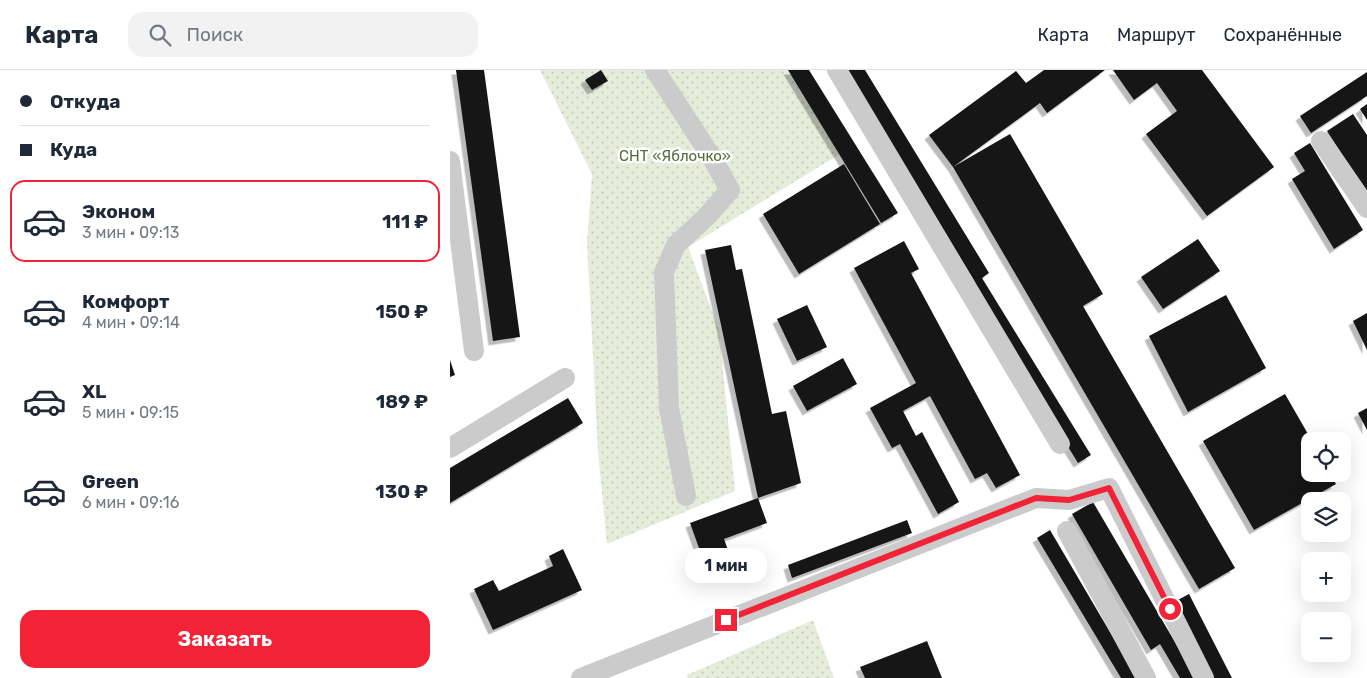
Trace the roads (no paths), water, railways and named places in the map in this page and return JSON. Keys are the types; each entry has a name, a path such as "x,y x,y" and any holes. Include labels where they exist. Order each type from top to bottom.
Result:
{"lane":[{"path":"655,70 711,156 730,190 707,216 676,245 664,272 669,408 686,496"},
{"path":"838,70 1060,444"},
{"path":"1321,141 1367,208"},
{"path":"450,161 474,351"},
{"path":"450,448 566,378"},
{"path":"581,678 1036,498 1069,500 1109,488 1204,678"},
{"path":"1067,531 1146,678"}],"park label":[{"name":"СНТ «Яблочко»","path":"675,156"}]}
